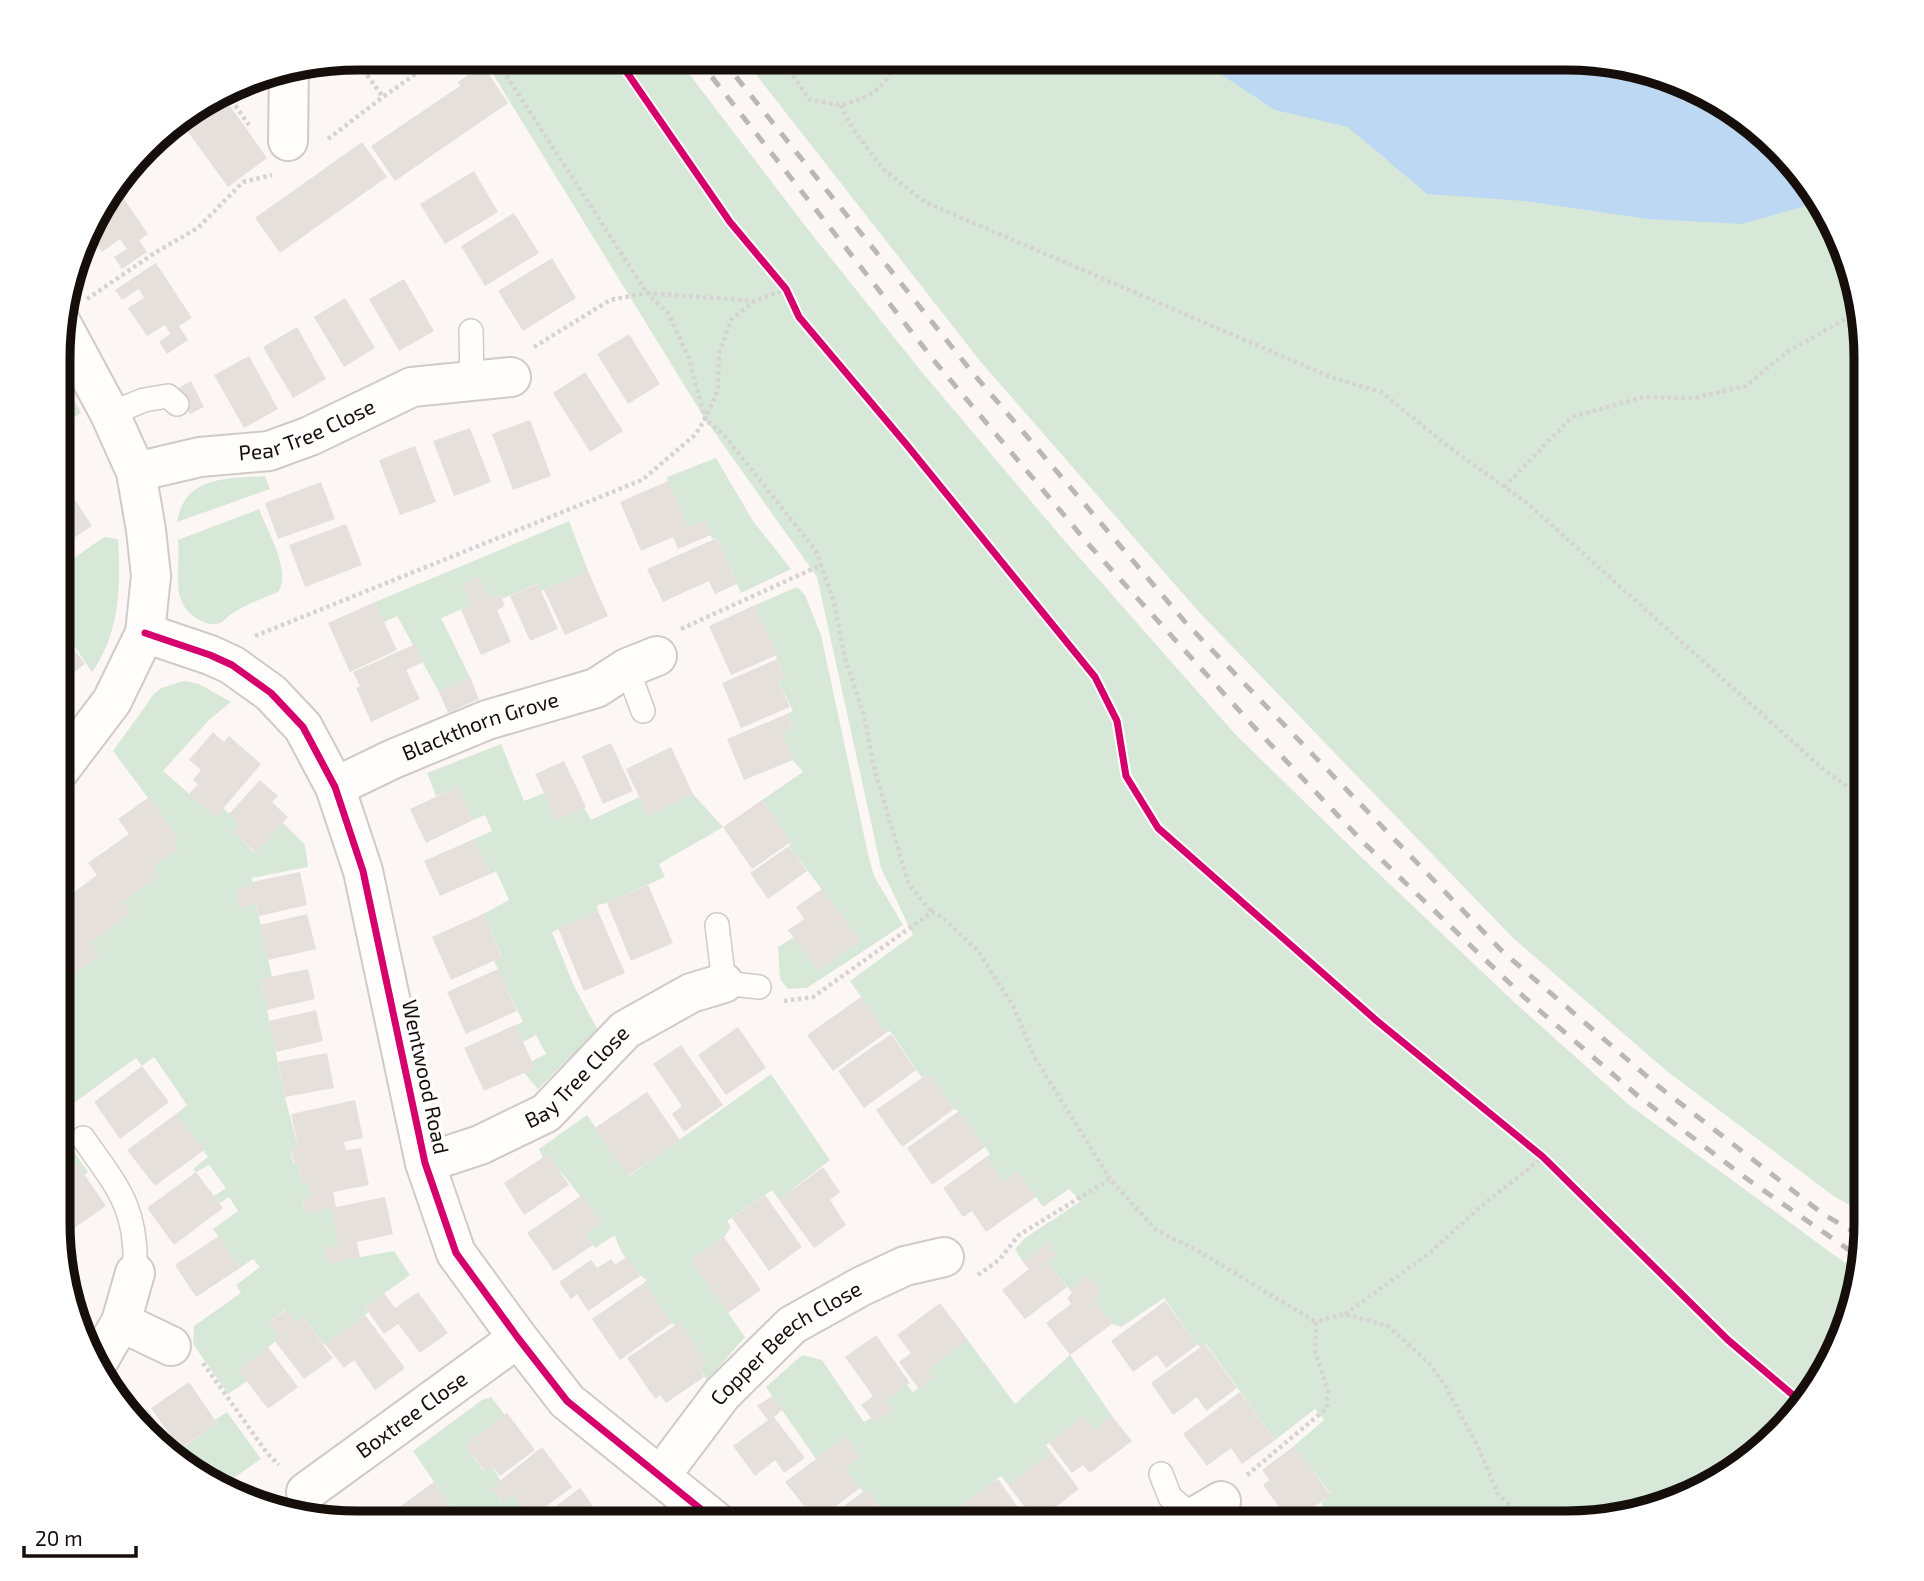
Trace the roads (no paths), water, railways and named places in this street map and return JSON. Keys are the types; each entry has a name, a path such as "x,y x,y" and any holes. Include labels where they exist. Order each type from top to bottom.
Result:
{"street":[{"path":"287,144 289,79"},
{"path":"70,758 112,701 145,633 150,576 146,530 136,472 71,331"},
{"name":"Pear Tree Close","path":"136,472 200,457 269,450 310,436 412,387 511,377"},
{"name":"Wentwood Road","path":"145,633 232,665 259,682 303,727 335,788 363,871 425,1163 456,1253 567,1401 704,1511"},
{"name":"Blackthorn Grove","path":"335,788 393,759 487,720 596,688 642,662"},
{"name":"Bay Tree Close","path":"425,1163 480,1145 547,1113 625,1030 691,993 742,985"},
{"name":"Copper Beech Close","path":"661,1475 722,1394 792,1325 862,1286 905,1266 944,1257"},
{"path":"102,1354 121,1322 135,1273"},
{"path":"121,1322 171,1346"},
{"name":"Boxtree Close","path":"306,1492 518,1338"}],"lane":[{"path":"471,331 472,381"},
{"path":"110,414 144,400 168,397 177,404"},
{"path":"642,662 643,711"},
{"path":"717,925 742,985"},
{"path":"83,1138 123,1196 129,1211 133,1228 135,1273"},
{"path":"1161,1474 1170,1497 1194,1511"}],"water":[{"path":"1214,70 1603,72 1658,85 1693,100 1726,119 1770,154 1809,205 1742,224 1648,219 1525,201 1427,194 1348,127 1275,110"}],"railway":[{"path":"706,70 936,363 1090,546 1255,728 1363,842 1524,997 1638,1096 1750,1181 1852,1252"},
{"path":"731,70 972,372 1186,623 1502,951 1658,1086 1823,1214 1854,1232"}]}
